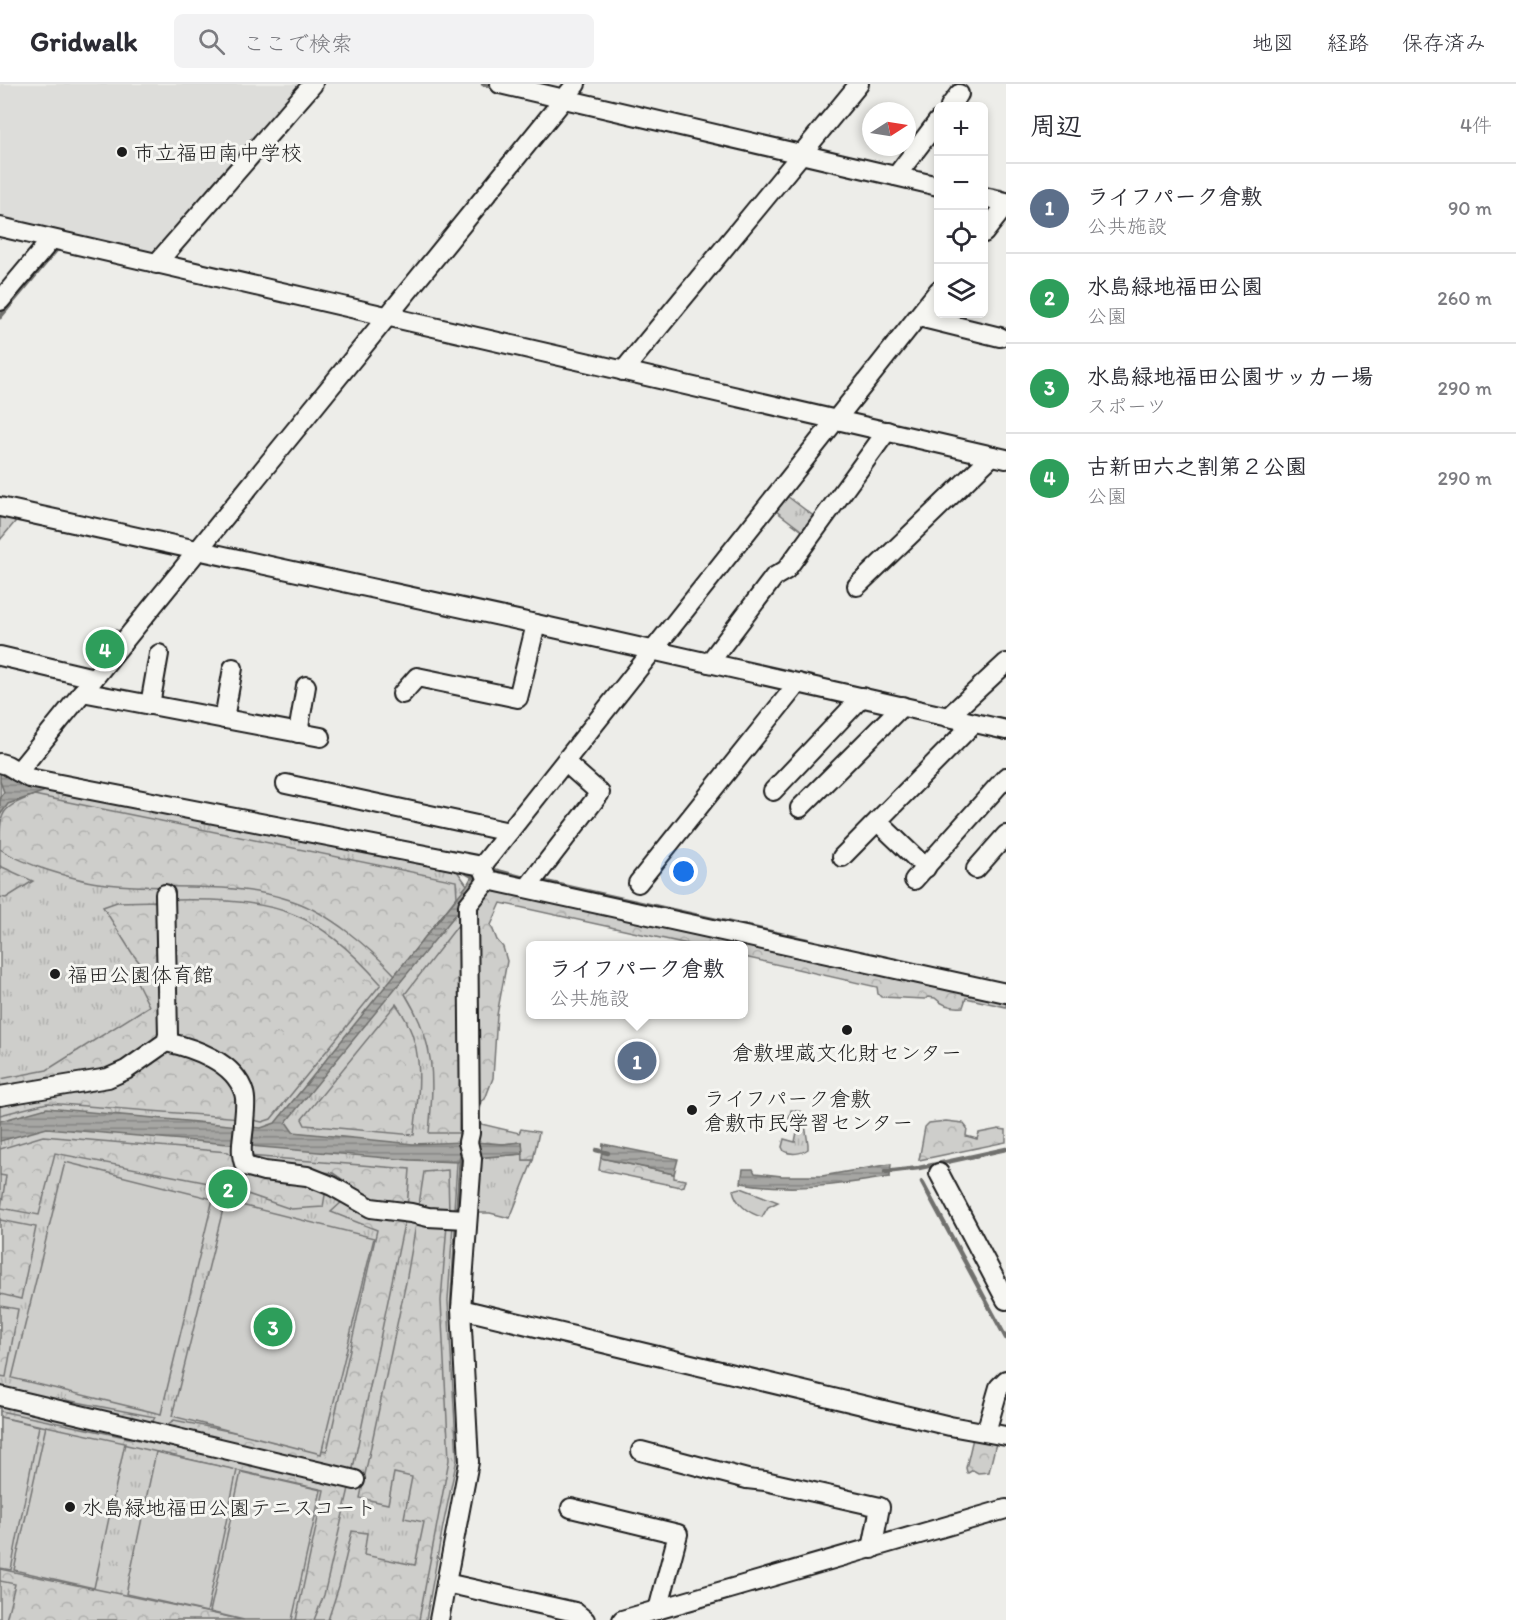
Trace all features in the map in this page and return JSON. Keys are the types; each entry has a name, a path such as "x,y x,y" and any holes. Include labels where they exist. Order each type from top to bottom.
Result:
{"street":[{"path":"156,264 313,84"},
{"path":"500,84 934,185"},
{"path":"18,772 576,84"},
{"path":"623,371 859,84"},
{"path":"896,176 934,127"},
{"path":"988,198 1006,203 988,228"},
{"path":"0,228 999,457"},
{"path":"0,301 51,240"},
{"path":"439,1620 470,1462 461,1309 460,1219 470,1150 468,905 509,832 934,298"},
{"path":"919,317 1000,337"},
{"path":"709,663 774,577 786,570 887,431"},
{"path":"856,586 999,457"},
{"path":"0,507 1006,730"},
{"path":"402,694 417,677 518,698 536,624"},
{"path":"150,705 159,654"},
{"path":"0,656 94,678"},
{"path":"948,717 1006,663"},
{"path":"224,719 233,668"},
{"path":"638,883 798,683"},
{"path":"298,733 306,686"},
{"path":"82,692 321,737"},
{"path":"772,791 862,698"},
{"path":"800,808 902,706"},
{"path":"842,857 974,723"},
{"path":"527,888 600,793 565,762"},
{"path":"0,763 29,778 485,873 527,888 1006,993"},
{"path":"878,822 920,874 1006,777"},
{"path":"286,784 509,832"},
{"path":"976,869 1006,835"},
{"path":"0,1096 108,1078 126,1070 166,1042 168,1035 165,894"},
{"path":"166,1042 177,1044 219,1063 229,1069 240,1084 245,1101 241,1155 245,1166 264,1171 307,1176 332,1186 371,1208 460,1219"},
{"path":"939,1173 1006,1300"},
{"path":"461,1309 950,1426 1006,1436"},
{"path":"986,1432 999,1387 1006,1380"},
{"path":"0,1396 356,1480"},
{"path":"641,1451 747,1479 880,1507 872,1549"},
{"path":"571,1508 678,1534 658,1610"},
{"path":"622,1620 1006,1509"},
{"path":"445,1586 575,1612 585,1620"}],"shaded area":[{"name":"市立福田南中学校","path":"0,84 304,84 154,256 0,221"},
{"path":"0,769 45,784 43,792 8,804 0,815 0,797 4,792 0,781"},
{"path":"476,869 483,881 286,1122 293,1132 413,1144 464,1142 467,1160 457,1162 410,1160 47,1128 0,1141 0,1121 47,1108 261,1128 275,1123 467,885"},
{"path":"471,1142 503,1144 522,1142 523,1154 473,1158"},
{"path":"603,1144 678,1159 674,1174 601,1158"},
{"path":"891,1164 890,1177 852,1183 779,1187 741,1183 743,1169 753,1169 755,1173 782,1176 822,1176"}],"green space":[{"path":"787,496 816,518 805,533 776,511"},
{"path":"0,517 15,520 15,522 0,540"},
{"path":"102,627 125,632 93,667"},
{"path":"0,774 457,871 467,885 463,929 459,1133 448,1301 457,1459 426,1620 0,1620"},
{"path":"34,795 456,881 457,897 395,975 348,932 307,906 293,901 245,890 98,883 76,879 20,860 0,849 2,818 8,808"},
{"path":"0,866 33,881 6,898 0,897"},
{"path":"491,890 730,941 674,941 501,903 491,925 497,940 503,947 507,961 497,1015 493,1078 485,1099 482,1101 477,1123 519,1133 521,1129 539,1132 533,1160 523,1160 522,1142 503,1144 471,1142 477,906"},
{"path":"172,900 251,903 295,915 307,920 330,936 363,964 381,984 271,1119 262,1122 248,1119 249,1097 176,1038"},
{"path":"158,901 159,1043 110,1074 0,1094 0,1079 47,1070 149,1006 134,976 143,967 103,907 117,902"},
{"path":"462,920 459,1133 429,1133 432,1078 428,1045 423,1029 405,994"},
{"path":"748,945 1006,1000 1006,1007 966,998 963,1007 959,1007 948,1006 935,998 928,997 925,999 881,997 877,987 748,958"},
{"path":"396,1004 413,1035 417,1051 419,1084 414,1135 305,1125 302,1119"},
{"path":"166,1051 197,1055 223,1071 240,1096 241,1118 47,1103 0,1115 0,1101"},
{"path":"791,1110 803,1112 808,1149 802,1152 790,1153 784,1151 782,1147 784,1139 795,1142 799,1122 789,1119"},
{"path":"946,1121 963,1123 967,1128 966,1136 977,1139 979,1133 1006,1130 1006,1142 919,1160 925,1127 929,1123"},
{"path":"43,1136 228,1152 250,1171 254,1178 326,1189 323,1207 291,1209 224,1186 55,1153 39,1215 1,1208 6,1176 0,1175 0,1149"},
{"path":"523,1154 523,1160 533,1160 510,1218 490,1213 472,1213 473,1158"},
{"path":"248,1156 410,1169 407,1208 372,1201 333,1173 273,1167"},
{"path":"601,1158 674,1174 674,1178 686,1180 684,1186 680,1187 599,1170"},
{"path":"65,1162 213,1199 161,1414 12,1378"},
{"path":"448,1170 449,1215 418,1211 424,1172"},
{"path":"741,1188 778,1202 768,1207 762,1217 747,1210 737,1200 733,1190"},
{"path":"345,1199 405,1219 352,1473 164,1427 174,1420 327,1451 377,1230 331,1212"},
{"path":"225,1201 374,1238 321,1454 172,1416"},
{"path":"417,1219 447,1224 441,1301 449,1460 419,1620 328,1620 352,1531 367,1533 364,1555 415,1565 424,1522 404,1518 412,1477 394,1473 388,1504 360,1498 406,1282"},
{"path":"0,1220 36,1227 21,1299 0,1294"},
{"path":"0,1306 18,1309 6,1377 0,1376"},
{"path":"66,1400 155,1417 150,1427 63,1408"},
{"path":"0,1411 350,1484 324,1595 314,1620 296,1620 324,1490 0,1417"},
{"name":"水島緑地福田公園テニスコート","path":"0,1417 39,1426 11,1570 0,1568"},
{"name":"水島緑地福田公園テニスコート","path":"46,1426 125,1443 94,1588 14,1570"},
{"path":"973,1438 996,1443 989,1472 978,1473 973,1470 967,1472"},
{"name":"水島緑地福田公園テニスコート","path":"156,1452 237,1470 207,1612 126,1594"},
{"name":"水島緑地福田公園テニスコート","path":"241,1472 321,1490 292,1620 244,1620 210,1612"},
{"path":"0,1569 244,1620 6,1620 15,1584 0,1581"}],"waterway":[{"path":"483,84 495,87"},
{"path":"988,189 1001,191"},
{"path":"0,317 57,249"},
{"path":"460,869 476,878"},
{"path":"490,869 524,878"},
{"path":"541,881 807,940"},
{"path":"885,1172 919,1168 1006,1149"},
{"path":"596,1150 608,1153"},
{"path":"457,1215 461,1157"},
{"path":"922,1182 1006,1338"},
{"path":"452,1317 457,1223"}],"place":[{"name":"市立福田南中学校","path":"122,152"},
{"name":"古新田六之割第２公園","path":"105,649"},
{"name":"福田公園体育館","path":"55,974"},
{"name":"倉敷埋蔵文化財センター","path":"847,1030"},
{"name":"ライフパーク倉敷","path":"637,1061"},
{"name":"ライフパーク倉敷 倉敷市民学習センター","path":"692,1110"},
{"name":"水島緑地福田公園","path":"228,1189"},
{"name":"水島緑地福田公園サッカー場","path":"273,1327"},
{"name":"水島緑地福田公園テニスコート","path":"70,1507"}]}
